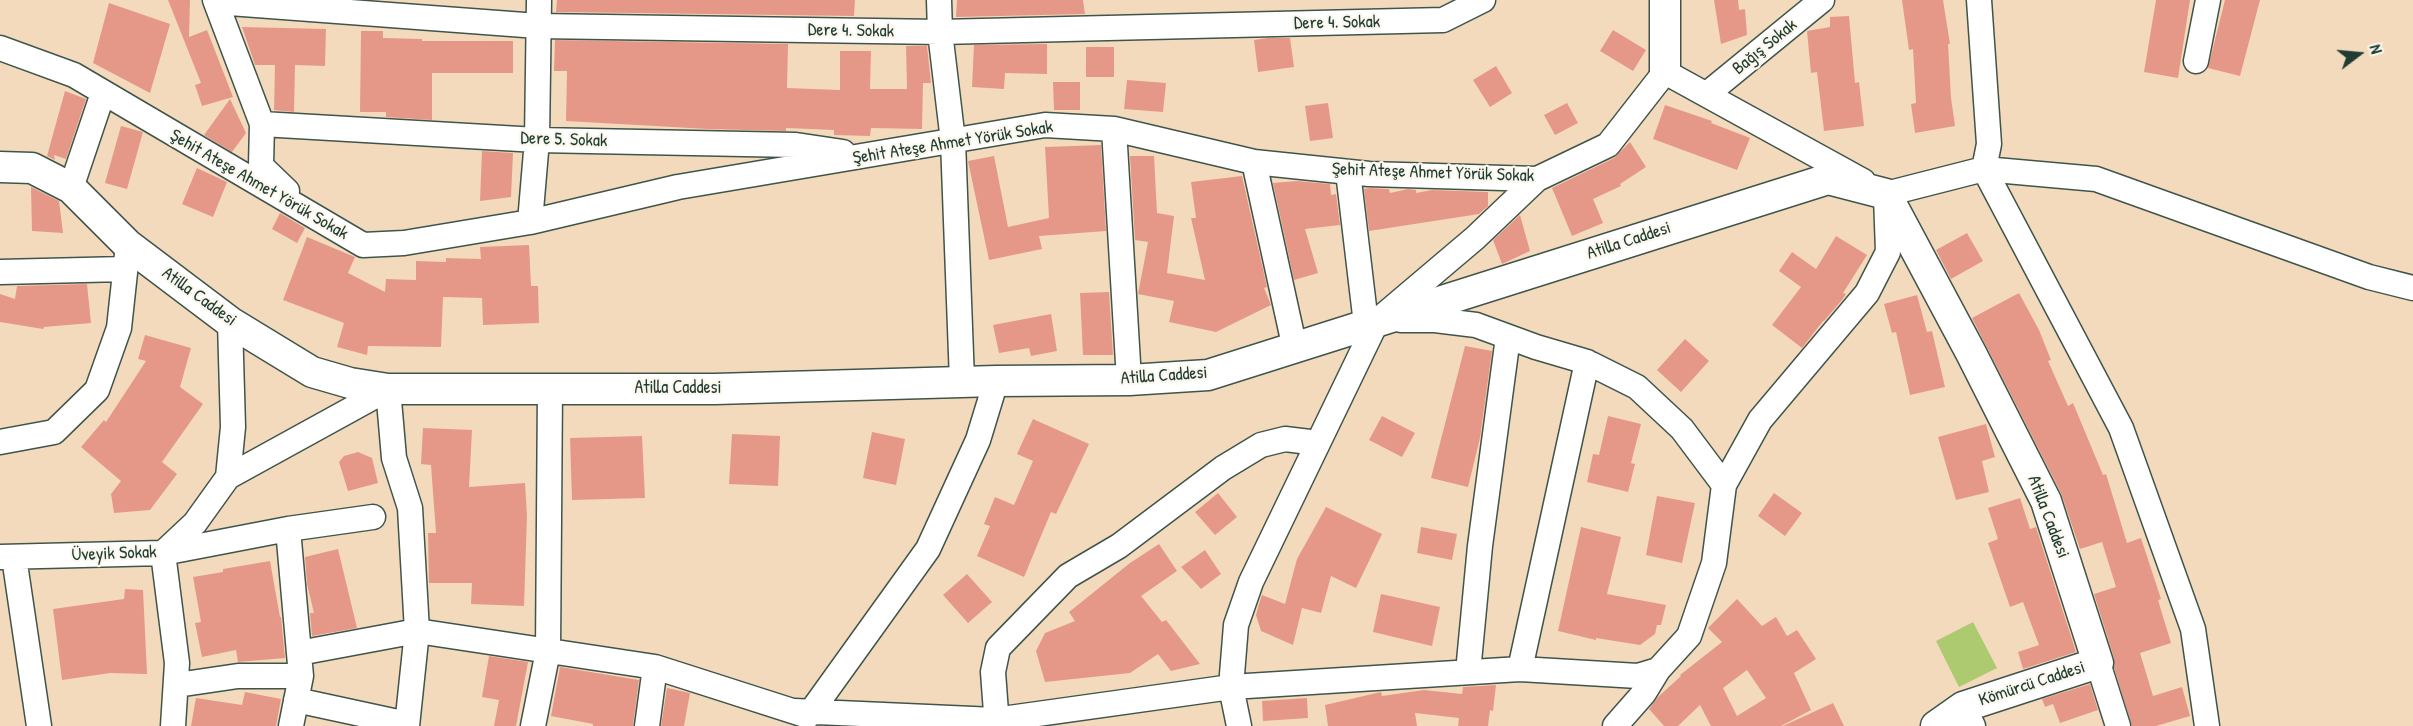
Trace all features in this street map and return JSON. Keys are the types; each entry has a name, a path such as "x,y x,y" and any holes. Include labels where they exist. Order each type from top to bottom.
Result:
{"street":[{"path":"530,222 537,140 538,0"},
{"path":"939,0 940,32 953,141 962,381"},
{"name":"Dere 4. Sokak","path":"215,1 538,26 940,32 1443,20 1483,0"},
{"path":"1665,0 1665,72 1886,194 1984,169 2096,179 2368,277 2413,288"},
{"name":"Bağış Sokak","path":"1707,94 1822,0"},
{"path":"1979,0 1989,144 1984,169 2121,428 2193,629 2206,726"},
{"path":"2196,61 2208,0"},
{"path":"215,1 262,124 261,166 319,221"},
{"name":"Şehit Ateşe Ahmet Yörük Sokak","path":"0,48 74,75 363,245 404,243 530,222 678,187 1045,125 1114,129 1254,162 1348,172 1537,179 1608,145 1665,72"},
{"path":"71,188 103,93"},
{"name":"Dere 5. Sokak","path":"262,124 537,140 796,146 865,155"},
{"path":"1114,129 1129,380"},
{"path":"1254,162 1295,349"},
{"name":"Atilla Caddesi","path":"0,167 32,168 71,188 127,257 312,372 350,383 388,389 715,388 962,381 1129,380 1208,375 1828,179 1886,194 1971,353 2046,501 2098,663"},
{"path":"1348,172 1372,323"},
{"path":"1239,726 1231,687 1236,625 1251,582 1318,443 1372,323 1475,238 1537,179"},
{"path":"1615,726 1644,693 1658,670 1689,636 1714,563 1724,485 1760,420 1867,292 1888,252 1886,194"},
{"path":"0,272 127,257 119,328 97,390 54,432 0,442"},
{"path":"1372,323 1435,320 1476,325 1536,348 1587,362 1637,387 1682,429 1724,485"},
{"name":"Üveyik Sokak","path":"228,477 233,427 230,322"},
{"path":"1468,672 1480,546 1509,337"},
{"path":"1520,669 1587,362"},
{"path":"803,712 928,549 978,440 996,381"},
{"path":"533,726 548,651 550,388"},
{"path":"296,700 407,725 417,631 410,508 394,458 388,389"},
{"name":"Üveyik Sokak","path":"7,557 163,554 195,523 228,477 388,389"},
{"path":"996,723 993,672 998,648 1068,576 1119,546 1223,468 1261,446 1285,439 1318,443"},
{"path":"173,726 177,663 163,554 288,529 373,517"},
{"path":"288,529 300,664 291,726"},
{"path":"7,557 39,726"},
{"path":"177,685 300,664 417,631 655,667 803,712 996,723 1231,687 1520,669 1638,676 1658,670"},
{"path":"2098,663 2118,726"},
{"name":"Kömürcü Caddesi","path":"1936,726 1968,716 2098,663"},
{"path":"647,726 655,667"}],"green space":[{"path":"1973,622 1997,668 1959,687 1936,641"}],"building":[{"path":"168,0 190,0 189,37 207,30 233,97 202,106 195,85 201,83"},
{"path":"557,0 855,0 854,16 556,12"},
{"path":"957,0 1083,0 1085,14 956,17"},
{"path":"1714,0 1738,0 1739,10 1745,9 1747,35 1721,44"},
{"path":"1902,0 1943,0 1950,44 1948,44 1951,98 1955,126 1915,133 1911,104 1916,103 1913,49 1909,50"},
{"path":"2156,0 2190,0 2178,78 2144,72"},
{"path":"2225,0 2260,0 2240,76 2208,68"},
{"path":"109,3 170,24 150,93 93,63"},
{"path":"1849,16 1855,83 1859,82 1864,126 1824,131 1817,72 1811,73 1807,31 1830,27 1830,17"},
{"path":"242,27 326,29 325,66 295,65 294,112 274,110 275,65 255,65"},
{"path":"1613,30 1646,50 1633,71 1600,51"},
{"path":"361,31 383,31 383,38 422,39 422,41 513,41 513,73 432,73 432,120 386,117 386,112 360,112"},
{"path":"1290,38 1294,67 1258,72 1254,40"},
{"path":"555,40 788,44 787,88 840,90 840,51 871,51 870,89 907,89 906,46 927,46 931,83 923,83 922,129 871,128 870,136 834,135 834,130 708,129 566,121 567,71 554,71"},
{"path":"1047,44 1047,74 1005,73 1004,89 972,87 974,45"},
{"path":"1086,47 1114,47 1114,77 1086,77"},
{"path":"1496,66 1512,93 1490,107 1473,80"},
{"path":"1127,80 1166,83 1163,112 1124,109"},
{"path":"1053,82 1080,82 1080,110 1054,110"},
{"path":"65,91 86,99 66,159 54,155 55,160 47,156"},
{"path":"230,99 246,133 232,152 204,135"},
{"path":"1328,103 1333,138 1310,141 1305,106"},
{"path":"1567,103 1578,123 1555,135 1544,115"},
{"path":"1665,105 1712,121 1711,123 1750,138 1737,170 1653,139"},
{"path":"121,126 143,132 127,189 105,183"},
{"path":"1630,142 1646,167 1620,184 1621,186 1593,199 1603,223 1572,236 1552,188 1614,158"},
{"path":"1101,145 1106,231 1039,236 1042,249 989,260 968,161 994,156 1008,227 1049,218 1045,147"},
{"path":"482,151 513,153 511,197 480,201"},
{"path":"1130,156 1154,156 1157,213 1174,216 1167,273 1205,280 1191,218 1196,218 1191,182 1242,176 1267,287 1264,288 1271,305 1216,332 1169,322 1174,301 1138,294 1148,242 1135,240"},
{"path":"197,168 227,182 213,217 182,204"},
{"path":"1297,181 1330,184 1331,195 1336,194 1340,225 1305,229 1318,273 1294,280 1273,183"},
{"path":"31,187 59,201 63,233 32,231"},
{"path":"1364,189 1389,189 1390,193 1408,189 1416,190 1416,193 1432,190 1488,192 1488,206 1479,214 1369,231"},
{"path":"280,213 305,228 297,243 272,229"},
{"path":"1520,215 1530,251 1502,264 1493,240"},
{"path":"1967,233 1983,261 1951,279 1936,250"},
{"path":"1836,236 1867,255 1843,293 1846,294 1842,300 1802,348 1772,325 1801,287 1779,271 1792,252 1816,269"},
{"path":"307,237 355,257 348,273 385,292 386,279 416,280 416,261 446,262 446,258 481,259 480,247 529,245 531,286 538,286 539,323 483,325 482,298 443,297 441,347 368,346 367,355 337,347 344,323 283,300"},
{"path":"87,284 91,323 44,327 43,329 0,322 0,294 15,299 17,286"},
{"path":"1109,292 1113,355 1083,355 1080,293"},
{"path":"2019,293 2039,330 2051,360 2048,361 2068,406 2073,403 2103,475 2106,474 2127,543 2141,538 2161,599 2158,600 2171,643 2140,653 2153,696 2182,687 2190,716 2156,726 2132,726 2094,594 2116,587 2102,542 2080,549 2061,493 1972,318"},
{"path":"1917,295 1927,332 1932,331 1945,387 1910,395 1896,332 1892,333 1884,304"},
{"path":"1051,314 1057,351 1031,356 1029,348 999,353 993,325"},
{"path":"145,335 191,348 180,387 203,404 162,462 177,474 150,510 114,513 111,494 121,481 81,447 104,420 106,422 146,361 138,359"},
{"path":"1685,339 1709,361 1681,392 1657,370"},
{"path":"1465,346 1492,351 1480,438 1468,487 1431,478"},
{"path":"1382,416 1415,433 1402,457 1369,440"},
{"path":"1608,416 1641,424 1631,463 1635,464 1628,492 1587,482 1593,454 1599,455"},
{"path":"1033,419 1089,444 1056,514 1051,512 1024,577 977,556 990,526 984,524 995,497 1014,505 1033,461 1017,454"},
{"path":"1986,424 1995,457 1982,461 1989,492 1956,500 1938,437"},
{"path":"423,428 472,430 469,487 525,483 527,515 524,606 471,604 472,583 429,583 428,533 436,533 431,465 421,464"},
{"path":"872,432 905,439 896,485 863,478"},
{"path":"732,434 780,436 778,486 729,484"},
{"path":"642,436 645,498 572,500 570,438"},
{"path":"358,452 372,458 378,483 348,491 339,462 344,456"},
{"path":"1218,493 1237,517 1215,535 1195,512"},
{"path":"1774,493 1802,513 1785,536 1758,516"},
{"path":"1657,496 1695,503 1682,563 1646,555"},
{"path":"2020,498 2030,529 2036,527 2076,652 2023,669 2018,652 2039,645 2023,602 2010,607 1988,543 1998,539 1988,508"},
{"path":"1326,507 1382,534 1356,588 1331,576 1321,613 1302,608 1293,645 1261,631 1256,615 1262,595 1285,604 1297,559"},
{"path":"1421,527 1457,534 1452,560 1417,553"},
{"path":"1581,527 1621,537 1607,594 1666,605 1661,625 1657,625 1655,634 1640,645 1596,638 1596,640 1558,631"},
{"path":"1159,544 1177,571 1141,596 1162,622 1166,620 1200,664 1171,671 1158,654 1130,673 1045,682 1036,651 1045,633 1075,621 1069,612 1130,563"},
{"path":"338,549 357,628 312,636 310,613 314,613 307,584 305,557"},
{"path":"1205,550 1221,574 1201,589 1181,567"},
{"path":"270,561 281,617 285,658 238,662 236,650 202,657 195,623 201,622 193,577"},
{"path":"967,574 992,602 968,623 943,595"},
{"path":"125,589 143,590 147,674 110,673 62,680 53,609 124,599"},
{"path":"1381,594 1440,607 1432,646 1373,632"},
{"path":"1737,599 1762,626 1776,617 1787,636 1797,630 1816,659 1794,673 1811,710 1781,726 1711,726 1700,705 1678,726 1664,726 1649,709 1680,675 1722,642 1708,628","holes":["1747,670 1766,698 1737,716 1723,688"]},
{"path":"489,656 528,662 516,726 494,726 499,700 482,697"},
{"path":"560,667 639,680 633,726 593,726 593,724 551,716"},
{"path":"2090,684 2098,710 2060,723 2053,704 2045,707 2042,699"},
{"path":"1496,685 1493,711 1490,710 1488,726 1458,726 1459,718 1415,713 1417,726 1328,726 1325,705 1381,692 1382,696 1424,690 1462,694 1463,687"},
{"path":"667,688 690,693 684,726 661,726"},
{"path":"245,692 281,699 276,726 191,726 196,698 242,705"},
{"path":"1307,698 1308,718 1263,721 1262,701"},
{"path":"1833,703 1844,726 1783,726"}]}
